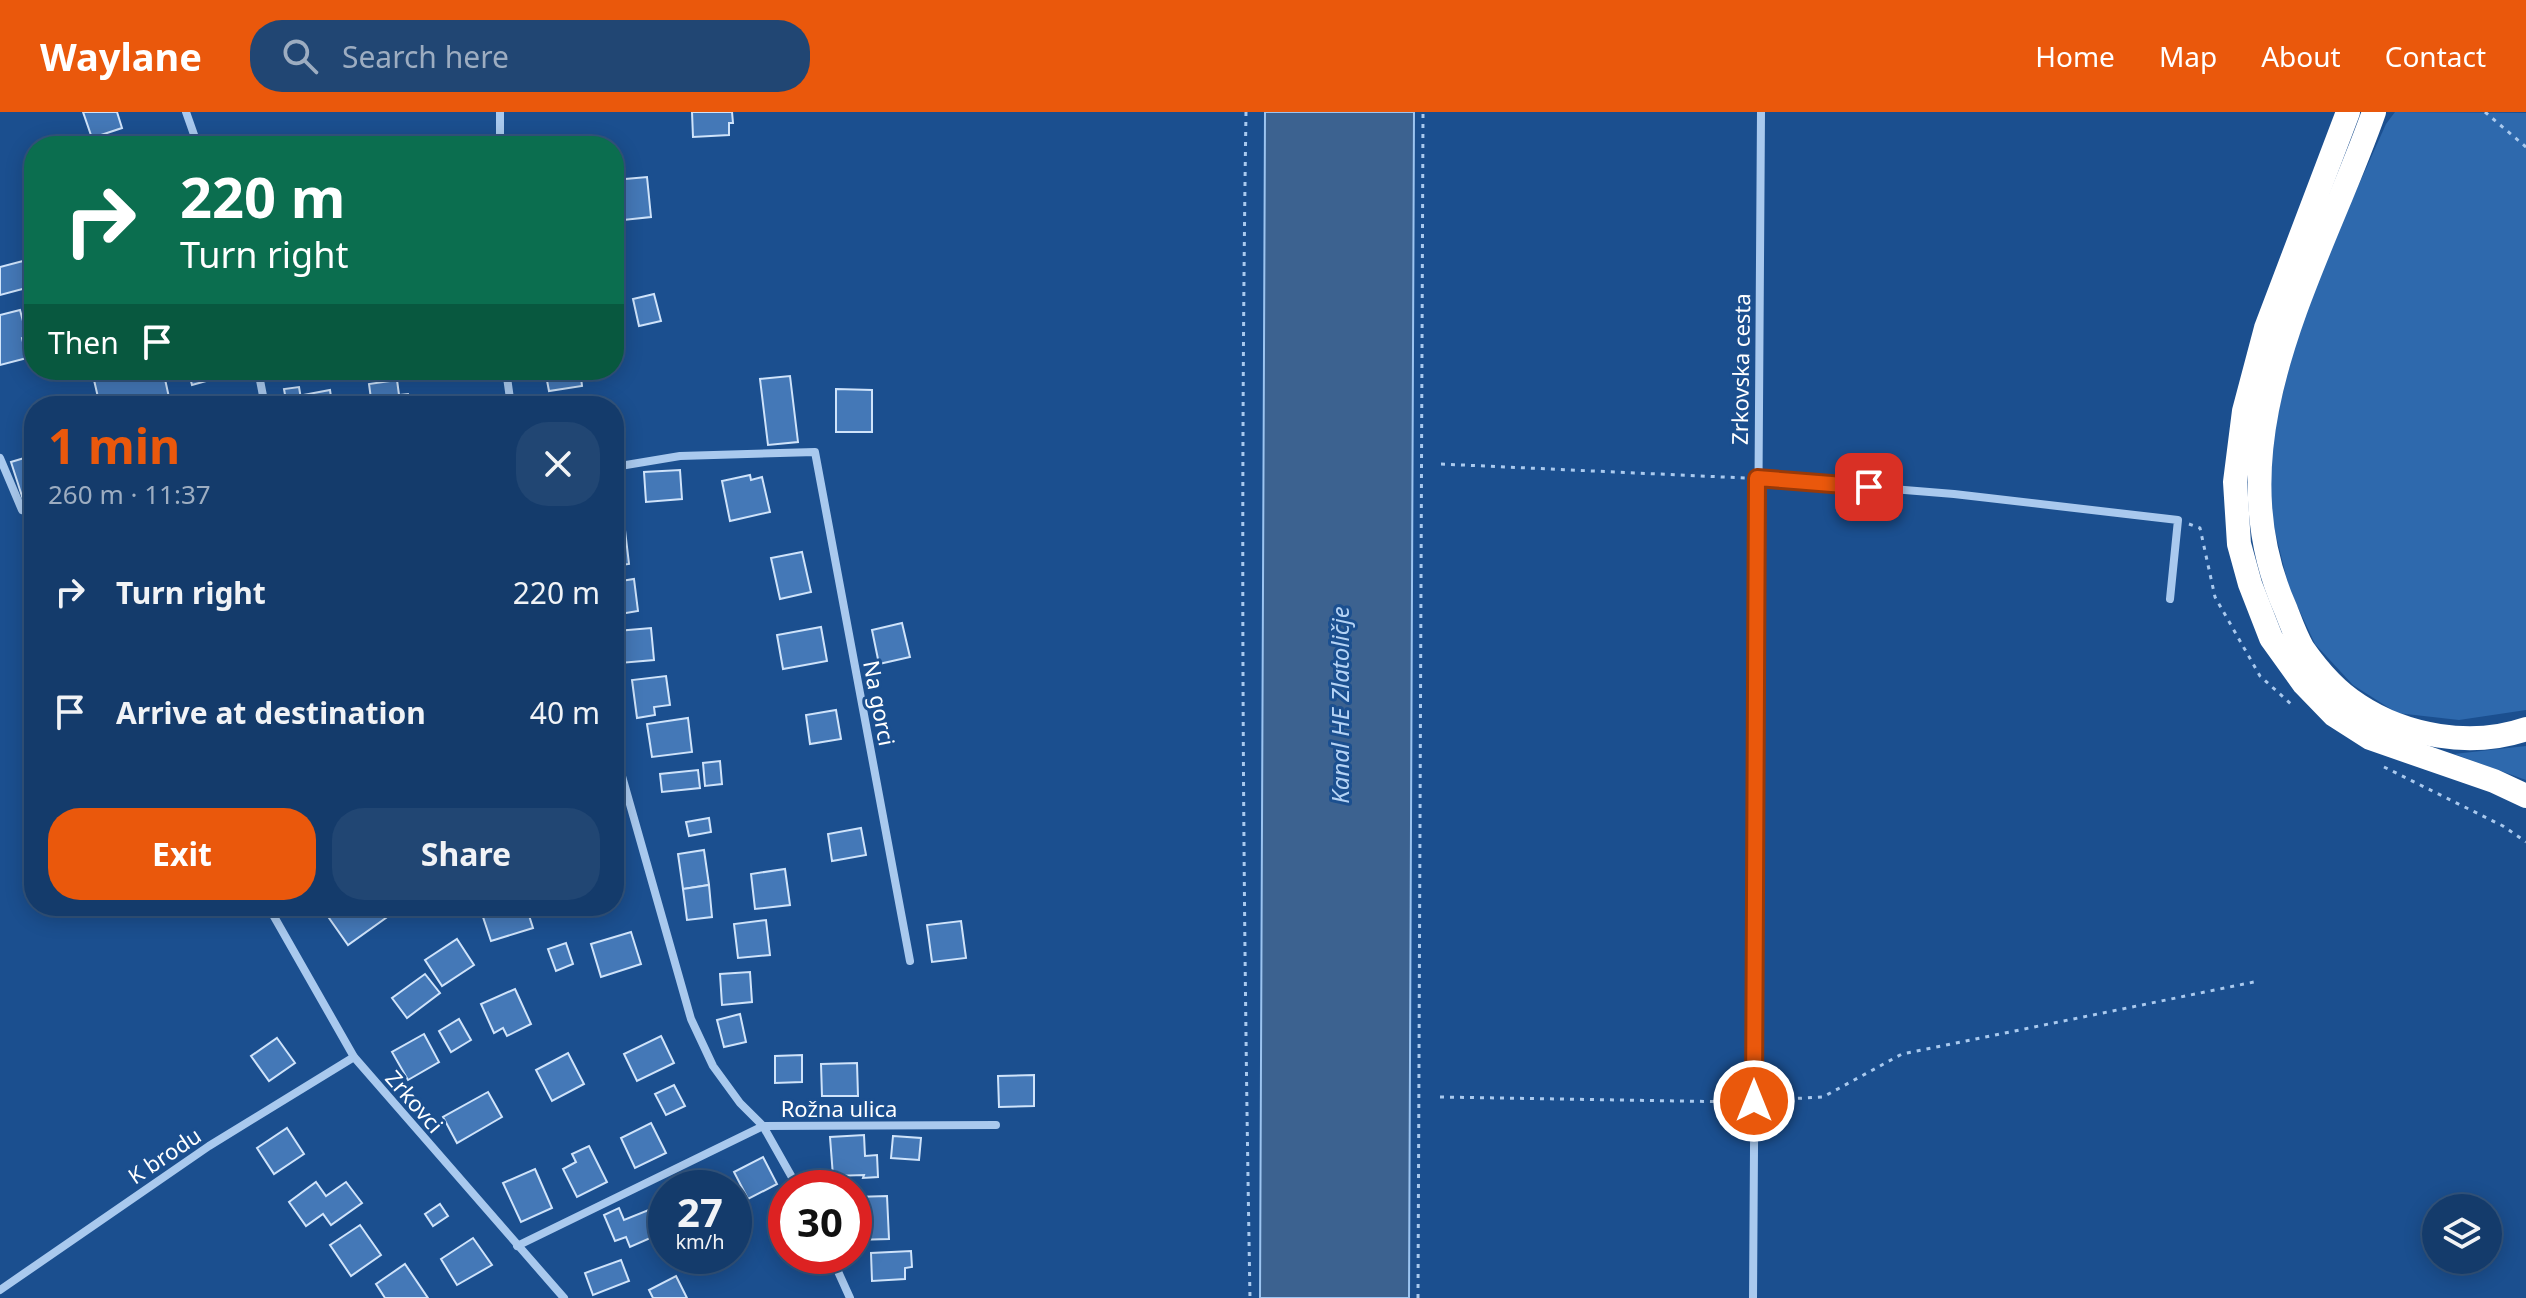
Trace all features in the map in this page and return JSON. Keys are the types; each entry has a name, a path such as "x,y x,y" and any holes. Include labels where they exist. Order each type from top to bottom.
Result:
{"highway":[{"path":"2348,112 2266,328 2244,411 2235,482 2239,544 2250,584 2271,638 2304,684 2334,715 2370,738 2494,781 2526,796"},
{"path":"2374,112 2285,334 2265,415 2258,487 2263,538 2278,592 2302,647 2343,696 2378,719 2409,731 2467,738 2526,729"}],"street":[{"path":"195,136 187,114 198,112"},
{"path":"500,112 500,136"},
{"name":"Zrkovska cesta","path":"1753,1298 1761,112"},
{"name":"Na gorci","path":"624,465 680,456 815,452 910,961"},
{"path":"0,458 22,510"},
{"path":"1757,478 1954,494 2178,520 2170,599"},
{"path":"624,783 691,1019 713,1066 740,1103 763,1126 788,1170"},
{"name":"Zrkovci","path":"274,916 354,1057 564,1298"},
{"name":"K brodu","path":"0,1290 209,1146 354,1057"},
{"name":"Rožna ulica","path":"517,1246 763,1126 996,1125"},
{"path":"839,1274 850,1298"}],"path":[{"path":"1246,112 1241,428 1250,1298"},
{"path":"1418,1298 1423,112"},
{"path":"2485,112 2526,147"},
{"path":"1441,464 1757,478"},
{"path":"1440,1097 1702,1103 1823,1097 1902,1054 2254,982"}],"shaded area":[{"path":"2395,112 2526,113 2526,710 2459,720 2397,713 2353,685 2315,644 2289,588 2271,515 2269,450 2304,307 2386,124"},
{"path":"2526,746 2526,780 2454,754"}],"water":[{"name":"Kanal HE Zlatoličje","path":"1265,112 1414,112 1409,1298 1260,1298"}],"building":[{"path":"83,112 117,112 122,128 91,136"},
{"path":"692,112 732,112 733,123 729,123 729,135 693,137"},
{"path":"647,177 651,217 624,220 624,179"},
{"path":"23,261 24,289 0,295 0,267"},
{"path":"654,294 661,321 639,326 633,299"},
{"path":"20,310 24,325 24,359 0,365 0,315"},
{"path":"790,376 798,442 768,445 760,379"},
{"path":"94,380 165,380 169,396 98,396"},
{"path":"191,380 210,380 192,385"},
{"path":"397,380 399,395 408,396 371,396 369,384"},
{"path":"547,380 581,380 582,386 549,391"},
{"path":"299,387 300,396 285,396 284,389"},
{"path":"836,389 872,390 872,432 836,432"},
{"path":"330,390 331,396 303,396"},
{"path":"24,458 24,502 11,462"},
{"path":"680,470 682,499 646,502 644,472"},
{"path":"750,475 751,480 762,477 770,512 730,521 722,481"},
{"path":"624,530 629,564 624,565"},
{"path":"802,552 811,592 780,599 771,558"},
{"path":"634,579 638,611 624,613 624,580"},
{"path":"902,623 910,657 879,664 872,630"},
{"path":"821,627 827,661 783,669 777,635"},
{"path":"651,628 654,660 624,663 624,630"},
{"path":"666,676 670,705 654,707 655,715 637,718 632,680"},
{"path":"836,710 841,739 810,744 806,715"},
{"path":"688,718 692,752 652,757 647,724"},
{"path":"720,761 722,784 705,786 703,763"},
{"path":"698,770 700,788 662,792 660,774"},
{"path":"709,818 711,832 689,836 686,822"},
{"path":"861,828 866,855 832,861 828,834"},
{"path":"704,850 709,885 683,889 678,854"},
{"path":"785,869 790,905 755,909 751,874"},
{"path":"709,885 712,917 687,920 683,889"},
{"path":"332,916 389,916 348,945 329,918"},
{"path":"483,916 529,916 533,928 491,941"},
{"path":"766,920 770,955 738,958 734,924"},
{"path":"961,921 966,958 932,962 927,925"},
{"path":"631,932 641,964 601,977 591,944"},
{"path":"457,939 474,965 442,986 425,960"},
{"path":"566,943 573,964 556,971 548,949"},
{"path":"750,972 752,1002 722,1005 720,974"},
{"path":"425,974 440,993 407,1018 392,998"},
{"path":"515,989 531,1024 507,1036 503,1028 494,1033 481,1004"},
{"path":"740,1014 746,1042 724,1047 717,1020"},
{"path":"459,1019 471,1040 451,1052 439,1031"},
{"path":"424,1034 439,1062 408,1080 392,1052"},
{"path":"661,1036 674,1063 637,1081 624,1054"},
{"path":"277,1038 295,1063 269,1081 251,1056"},
{"path":"568,1053 584,1084 552,1101 536,1070"},
{"path":"802,1055 802,1082 775,1083 775,1056"},
{"path":"857,1063 858,1096 822,1096 821,1064"},
{"path":"1034,1075 1034,1106 999,1107 998,1076"},
{"path":"674,1085 685,1106 666,1115 655,1094"},
{"path":"488,1092 502,1117 457,1143 443,1117"},
{"path":"651,1123 666,1153 635,1168 621,1138"},
{"path":"287,1128 304,1154 274,1174 257,1148"},
{"path":"864,1135 865,1156 877,1155 878,1177 872,1177 872,1170 833,1170 830,1137"},
{"path":"893,1136 921,1138 919,1160 891,1158"},
{"path":"589,1146 607,1182 577,1197 563,1169 576,1162 572,1154"},
{"path":"763,1157 770,1170 768,1189 752,1197 752,1170 738,1170"},
{"path":"535,1169 552,1208 521,1222 503,1183"},
{"path":"316,1182 326,1196 346,1182 362,1203 331,1225 323,1214 306,1226 289,1202"},
{"path":"872,1196 887,1196 889,1239 872,1239"},
{"path":"440,1204 448,1216 433,1226 425,1214"},
{"path":"619,1208 624,1220 648,1210 648,1239 630,1247 626,1237 615,1241 604,1215"},
{"path":"360,1225 381,1255 351,1276 330,1245"},
{"path":"473,1238 492,1265 457,1285 441,1259"},
{"path":"911,1251 912,1267 905,1268 905,1279 872,1281 872,1253"},
{"path":"621,1260 629,1281 593,1295 585,1273"},
{"path":"405,1264 428,1298 385,1298 376,1284"},
{"path":"676,1276 687,1298 653,1298 649,1290"}],"route":[{"path":"1754,1101 1757,478 1869,487"}]}
